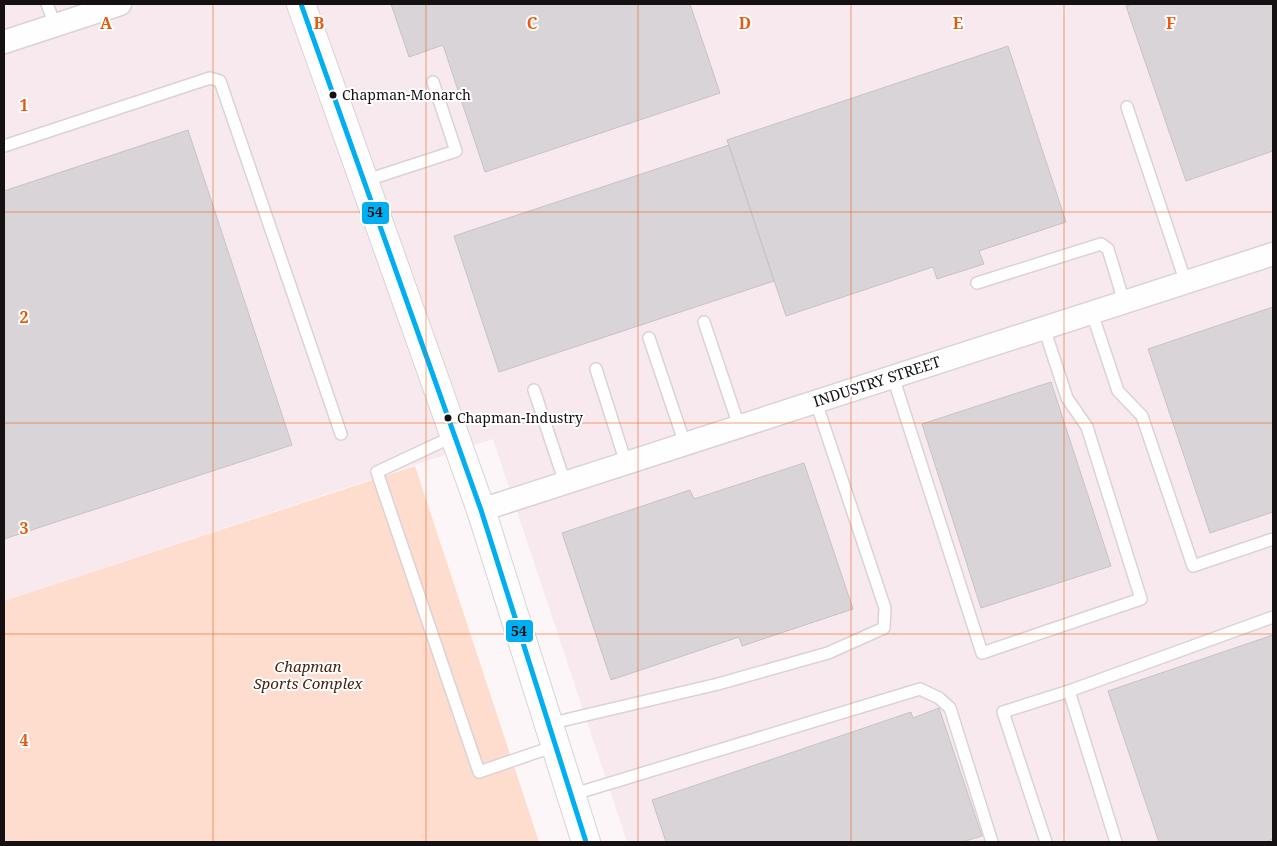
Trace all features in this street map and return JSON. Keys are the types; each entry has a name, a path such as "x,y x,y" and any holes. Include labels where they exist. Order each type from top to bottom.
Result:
{"main road":[{"path":"301,4 481,510 586,842"}],"street":[{"path":"4,42 120,4"},
{"name":"INDUSTRY STREET","path":"481,510 1273,254"}],"lane":[{"path":"48,4 56,25"},
{"path":"4,146 210,78 220,81 341,434"},
{"path":"364,181 456,151 433,82"},
{"path":"1127,107 1186,283"},
{"path":"977,284 1101,244 1108,249 1124,302"},
{"path":"1092,313 1118,391 1142,416 1193,566 1273,539"},
{"path":"704,322 739,426"},
{"path":"892,377 982,653 1141,599 1087,427 1067,398 1044,328"},
{"path":"649,338 685,444"},
{"path":"596,369 626,462"},
{"path":"534,390 564,483"},
{"path":"454,436 377,472 478,772 552,735 718,684 828,653 884,628 885,608 816,402"},
{"path":"1046,842 1003,712 1069,691 1273,617"},
{"path":"571,795 920,689 939,698 950,708 992,842"},
{"path":"1069,691 1116,842"}],"shaded area":[{"path":"4,4 1273,4 1273,842 627,842 493,439 4,601"}],"green space":[{"name":"Chapman Sports Complex","path":"415,466 539,842 4,842 4,601"}],"building":[{"path":"391,4 690,4 720,93 485,172 443,45 409,57"},
{"path":"1133,4 1273,4 1273,151 1186,181 1126,6"},
{"path":"1008,46 1066,222 979,251 984,264 937,279 933,267 786,316 727,140"},
{"path":"188,130 292,445 4,539 4,191"},
{"path":"729,145 774,281 499,372 454,236"},
{"path":"1273,307 1273,512 1210,533 1148,349"},
{"path":"1051,382 1111,566 981,608 922,424"},
{"path":"804,463 853,609 742,646 739,637 611,680 562,533 690,490 694,499"},
{"path":"1273,635 1273,839 1265,842 1159,842 1108,691"},
{"path":"939,708 982,836 962,842 666,842 652,800 911,712 913,718"}],"transit line":[{"name":"54","path":"301,4 481,510 586,842"}],"place":[{"name":"Chapman-Monarch","path":"333,95"},
{"name":"Chapman-Industry","path":"448,418"}]}
